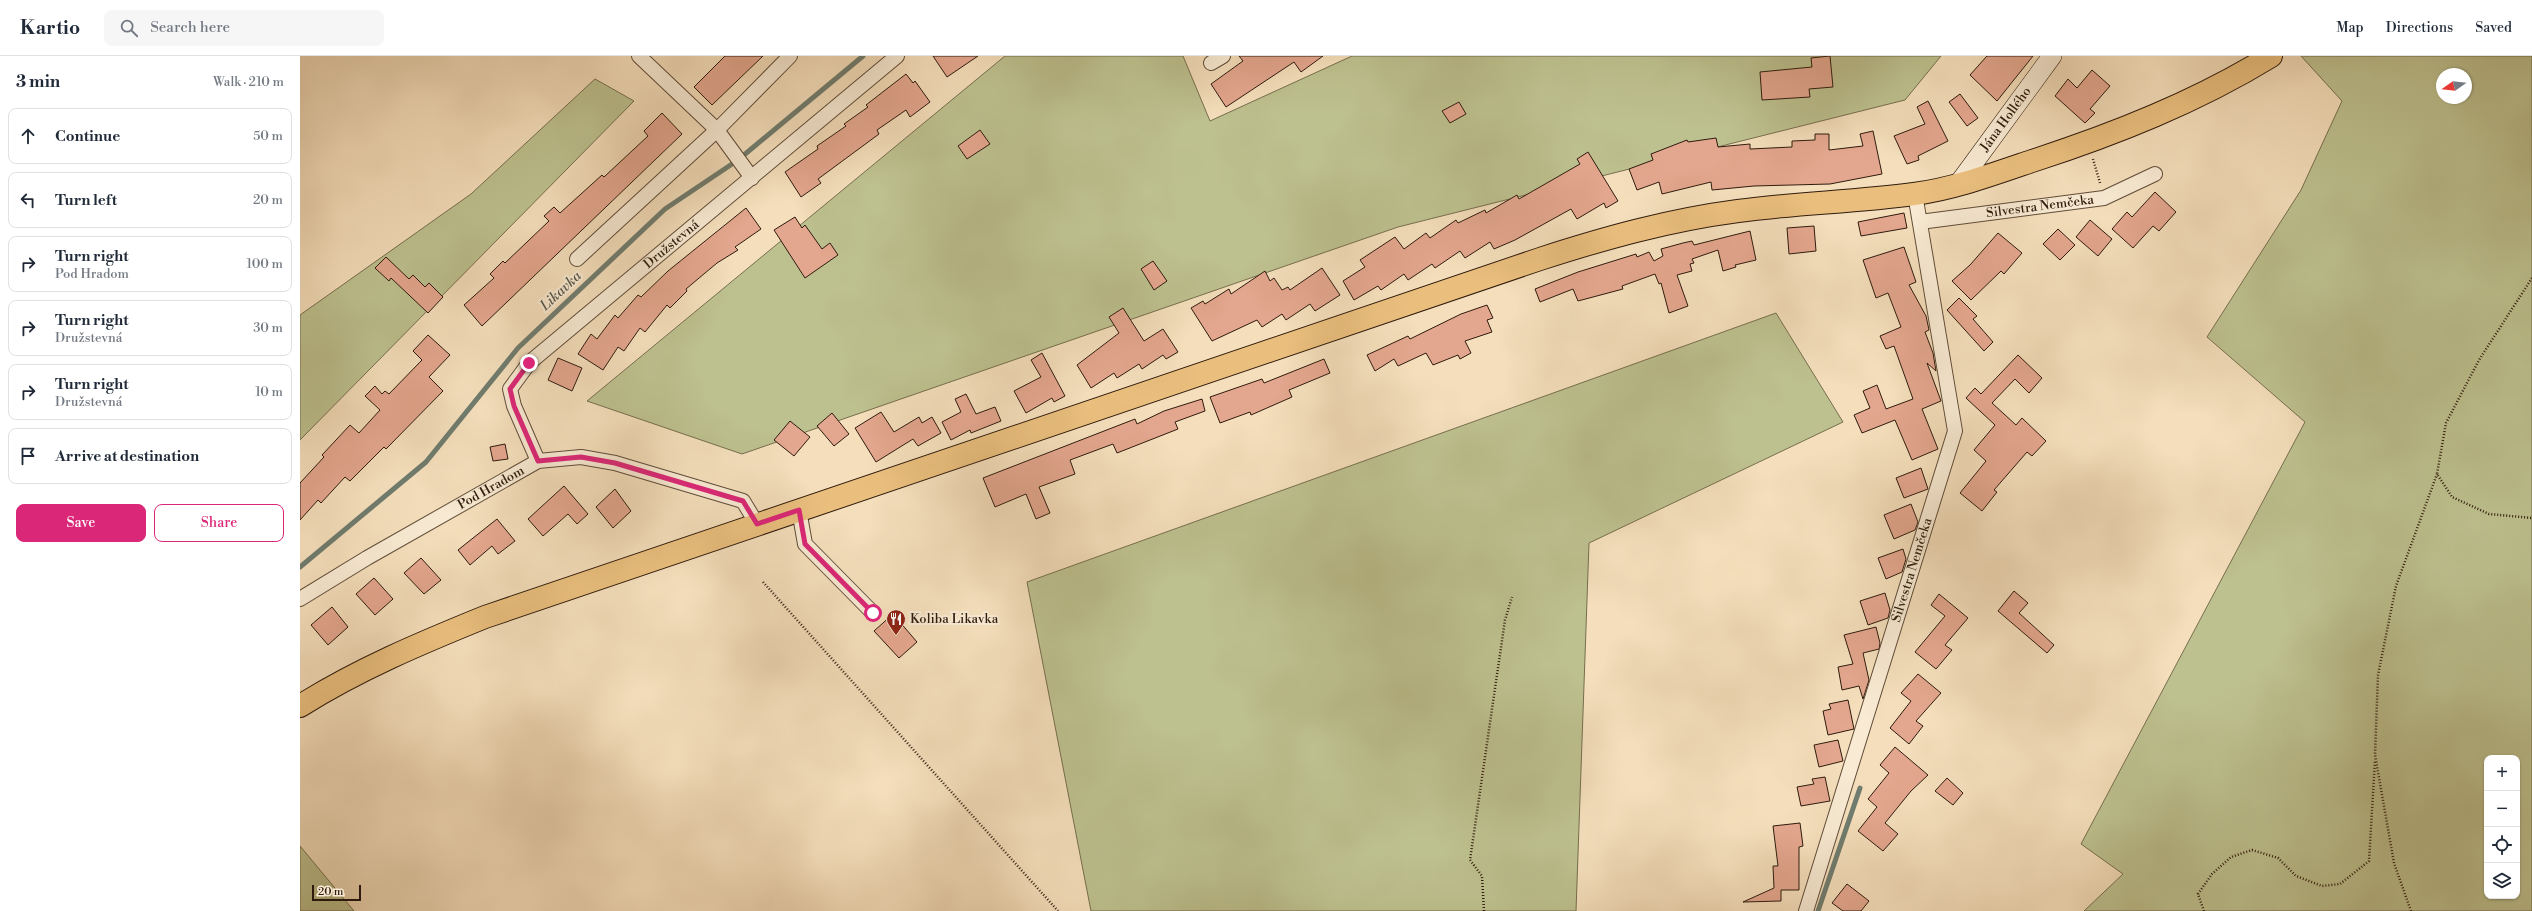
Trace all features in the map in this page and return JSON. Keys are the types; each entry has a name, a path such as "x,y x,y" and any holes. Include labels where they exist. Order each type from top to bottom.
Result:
{"main road":[{"path":"300,706 355,673 445,633 757,524 1240,359 1610,237 1689,218 1738,211 1915,194 1959,183 2088,143 2179,105 2245,72 2270,56"}],"street":[{"path":"639,56 717,130 752,178"},
{"path":"576,259 717,130 790,56"},
{"name":"Družstevná","path":"538,461 514,406 510,389 529,363 897,56"},
{"name":"Jána Hollého","path":"1959,183 2052,56"},
{"name":"Silvestra Nemčeka","path":"1920,222 2104,198 2155,174"},
{"name":"Silvestra Nemčeka","path":"1806,911 1955,431 1915,194"},
{"name":"Pod Hradom","path":"300,600 367,558 538,461 581,457 615,463 743,501 757,524"},
{"path":"799,510 805,544 873,613"}],"path":[{"path":"2088,143 2104,198"},
{"path":"2204,911 2198,894 2212,874 2231,858 2252,850 2278,858 2296,876 2322,886 2340,884 2369,861 2378,675 2396,586 2436,474 2446,423 2479,360 2532,278"},
{"path":"2436,474 2452,497 2489,514 2532,518"},
{"path":"764,582 1058,911"},
{"path":"1484,911 1482,876 1470,860 1505,620 1512,597"},
{"path":"2375,755 2394,863 2411,911"}],"green space":[{"path":"1005,56 1183,56 1210,121 1352,56 1941,56 1905,100 1398,227 742,454 587,401"},
{"path":"2301,56 2532,56 2532,911 2084,911 2123,874 2081,844 2305,422 2207,337 2301,190 2342,101"},
{"path":"595,79 634,101 300,440 300,315 471,194"},
{"path":"1776,313 1843,422 1589,543 1576,911 1091,911 1027,582"},
{"path":"300,846 354,911 300,911"}],"building":[{"path":"725,56 763,56 712,105 694,87"},
{"path":"933,56 978,56 947,77"},
{"path":"1239,56 1323,56 1301,72 1294,62 1226,107 1211,84 1243,61"},
{"path":"1830,56 1833,87 1809,89 1810,97 1762,100 1760,72 1812,67 1811,58"},
{"path":"1987,56 2033,56 1997,101 1970,75"},
{"path":"2092,70 2110,86 2090,109 2095,113 2085,123 2055,96 2068,79 2077,88"},
{"path":"906,74 913,83 915,81 930,102 910,117 906,110 877,130 879,134 818,179 821,183 801,197 785,172 818,149 817,146 846,126 844,124 868,107 866,105"},
{"path":"1960,94 1978,118 1967,126 1949,102"},
{"path":"1928,101 1948,141 1918,156 1919,160 1907,164 1894,136 1925,124 1917,107"},
{"path":"1459,102 1466,114 1450,123 1442,111"},
{"path":"662,113 682,134 482,326 464,305 494,278 490,274 503,261 505,263 549,221 544,216 554,207 560,213 602,175 604,177 648,136 644,131"},
{"path":"980,130 990,144 967,159 958,146"},
{"path":"1873,131 1882,174 1830,184 1754,186 1712,190 1711,182 1662,194 1659,182 1637,190 1629,169 1653,160 1651,154 1687,140 1688,142 1716,138 1718,147 1750,144 1750,149 1792,147 1792,141 1815,140 1815,134 1829,134 1829,150 1863,146 1860,134"},
{"path":"1588,152 1618,201 1606,208 1604,203 1577,219 1571,209 1515,240 1494,249 1490,242 1465,258 1460,251 1435,268 1432,264 1408,280 1404,274 1381,290 1378,286 1354,300 1343,281 1365,267 1360,260 1395,237 1404,249 1426,233 1430,238 1456,220 1458,223 1485,210 1486,213 1517,195 1519,199 1580,164 1577,159"},
{"path":"2155,192 2176,212 2159,231 2153,226 2133,248 2112,229 2127,212 2132,217"},
{"path":"746,208 761,229 735,247 738,250 717,263 686,289 687,291 670,308 667,305 645,332 640,328 624,351 618,347 603,370 578,354 591,334 597,339 615,315 618,318 638,295 641,297 668,271"},
{"path":"1904,213 1907,228 1861,236 1858,222"},
{"path":"795,217 802,228 805,225 822,249 830,243 838,255 805,278 774,230"},
{"path":"2090,220 2112,239 2098,256 2076,237"},
{"path":"1814,226 1816,251 1789,254 1787,228"},
{"path":"2058,229 2075,245 2060,260 2043,244"},
{"path":"1750,231 1756,260 1735,265 1736,267 1723,271 1718,250 1692,259 1694,263 1690,264 1692,271 1677,275 1688,306 1669,313 1661,283 1659,284 1655,274 1622,286 1623,289 1578,301 1573,289 1540,302 1535,289 1578,272 1636,254 1637,257 1649,252 1654,261 1663,256 1661,249 1692,241 1694,245"},
{"path":"1998,233 2022,253 2004,274 2001,271 1971,300 1952,281 1970,265"},
{"path":"1904,247 1916,282 1909,285 1926,316 1929,330 1925,332 1933,353 1936,371 1927,363 1941,401 1922,409 1938,449 1912,460 1895,420 1862,433 1854,415 1870,408 1863,391 1877,385 1886,409 1913,399 1894,346 1886,349 1880,336 1901,327 1888,293 1876,298 1863,260"},
{"path":"386,257 409,279 413,275 425,287 429,283 443,297 428,313 391,278 389,281 375,268"},
{"path":"1153,261 1167,281 1154,290 1141,269"},
{"path":"1322,268 1340,295 1315,311 1310,304 1286,320 1282,314 1262,327 1257,320 1212,341 1191,308 1203,301 1205,304 1229,289 1231,294 1265,271 1270,281 1274,278 1282,290 1288,287 1290,290"},
{"path":"1959,298 1977,316 1973,319 1993,342 1984,351 1947,310"},
{"path":"1487,305 1493,318 1487,320 1492,332 1465,341 1471,353 1460,359 1458,355 1433,365 1426,353 1398,366 1394,359 1375,371 1367,355 1408,336 1410,339 1461,314"},
{"path":"1123,308 1144,341 1163,329 1178,352 1166,359 1163,355 1142,369 1139,364 1117,378 1114,373 1091,388 1077,365 1119,333 1109,317"},
{"path":"428,335 450,355 429,377 443,391 386,449 384,447 350,481 345,477 321,503 318,500 300,520 300,483 324,457 322,455 350,425 359,433 380,410 365,396 375,386 382,394 385,391 389,394 422,360 413,351"},
{"path":"1042,353 1065,396 1054,402 1052,398 1026,413 1014,391 1041,377 1031,360"},
{"path":"2018,355 2042,378 2029,393 2015,379 1992,403 2016,425 2022,418 2046,441 2032,456 2027,452 1994,490 1997,492 1982,511 1960,493 1986,461 1974,450 1995,425 1966,398 1975,388 1981,394"},
{"path":"558,358 582,368 572,391 548,380"},
{"path":"1324,359 1330,373 1289,390 1292,397 1251,415 1250,412 1220,423 1210,397 1262,379 1264,383"},
{"path":"966,394 976,414 995,407 1001,421 971,433 970,430 951,440 942,422 961,412 955,399"},
{"path":"1202,399 1205,411 1175,422 1178,429 1117,453 1113,444 1070,460 1075,474 1039,487 1050,513 1036,519 1026,494 995,507 983,478 1135,419 1137,424 1164,411"},
{"path":"881,412 894,432 919,417 922,423 932,417 941,433 918,446 913,439 876,462 855,428"},
{"path":"832,413 849,434 834,446 817,426"},
{"path":"790,421 810,437 794,456 774,440"},
{"path":"505,444 508,459 493,461 490,447"},
{"path":"1921,468 1928,489 1904,498 1896,478"},
{"path":"564,486 588,514 577,524 568,514 543,536 528,519"},
{"path":"615,489 631,511 613,528 596,507"},
{"path":"1911,504 1918,522 1915,530 1894,539 1884,515"},
{"path":"497,519 515,541 498,554 492,546 470,565 458,550"},
{"path":"1903,549 1906,559 1902,572 1886,579 1878,558"},
{"path":"421,558 441,580 424,594 404,573"},
{"path":"374,578 393,599 375,615 356,594"},
{"path":"2014,591 2028,603 2019,613 2054,645 2047,653 1998,611"},
{"path":"1885,593 1890,610 1888,618 1868,625 1860,601"},
{"path":"1939,594 1968,618 1945,645 1952,650 1936,669 1915,652 1945,616 1931,605"},
{"path":"332,607 348,627 328,645 311,625"},
{"name":"Koliba Likavka","path":"893,614 917,642 899,658 874,631"},
{"path":"1876,627 1880,643 1879,649 1863,653 1869,680 1863,699 1859,686 1842,690 1838,667 1853,664 1844,635"},
{"path":"1918,674 1941,693 1916,721 1923,726 1909,744 1890,728 1911,701 1901,693"},
{"path":"1848,700 1854,729 1828,735 1823,711 1831,709 1829,704"},
{"path":"1838,740 1843,761 1819,767 1814,745"},
{"path":"1895,747 1928,775 1911,791 1885,823 1898,834 1883,851 1858,831 1877,807 1868,799 1889,773 1880,765"},
{"path":"1825,777 1830,801 1801,806 1797,787 1814,784 1812,779"},
{"path":"1947,778 1963,793 1953,805 1935,791"},
{"path":"1800,823 1803,846 1799,847 1799,890 1781,890 1781,901 1743,902 1774,888 1773,866 1778,866 1773,826"},
{"path":"1847,884 1869,901 1861,911 1843,911 1832,903"}],"waterway":[{"name":"Likavka","path":"300,567 426,462 518,348 665,209 738,160 863,56"},
{"path":"1818,911 1860,788"}],"place":[{"name":"Koliba Likavka","path":"896,636"}],"route":[{"path":"529,363 510,389 514,406 538,461 581,457 615,463 743,501 757,524 799,510 805,544 873,613"}]}
